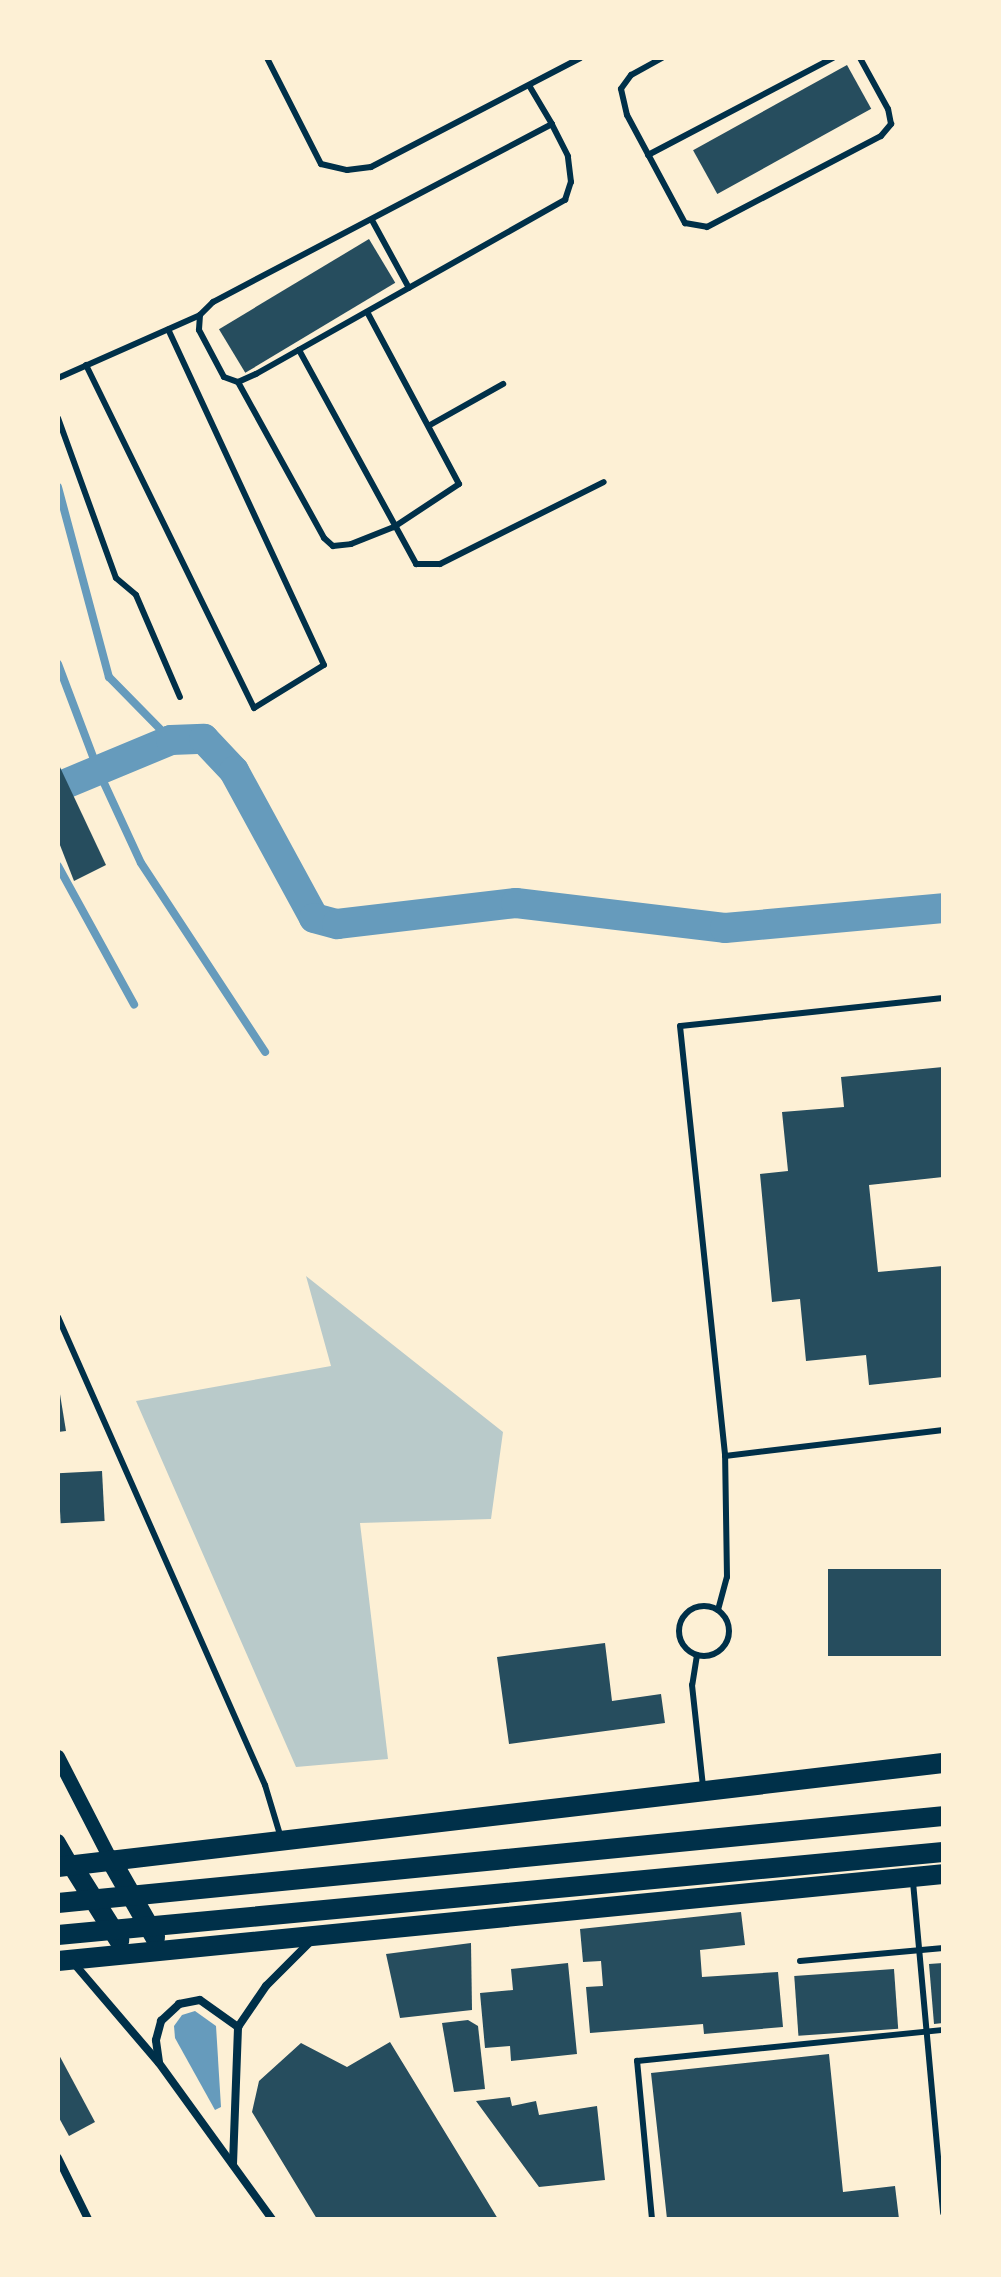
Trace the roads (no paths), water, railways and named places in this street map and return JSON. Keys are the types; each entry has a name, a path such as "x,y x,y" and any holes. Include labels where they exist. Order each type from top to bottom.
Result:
{"main road":[{"path":"127,1954 65,1866 281,1838 943,1763"},
{"path":"58,1903 943,1816"},
{"path":"58,1935 943,1852"},
{"path":"111,1860 163,1951"},
{"path":"64,1960 943,1874"}],"street":[{"path":"58,1757 111,1860"},
{"path":"58,1841 65,1866"},
{"path":"233,2166 238,2027 266,1986 314,1937"},
{"path":"64,1960 159,2063 272,2219"},
{"path":"159,2063 156,2040 161,2021 179,2004 200,2000 221,2010 238,2027"},
{"path":"58,2158 88,2219"}],"lane":[{"path":"267,58 321,164 347,170 371,167 530,87 580,58"},
{"path":"662,58 631,75 621,89 627,115 685,223 707,227 881,136 891,124 888,109 860,58"},
{"path":"648,155 833,58"},
{"path":"238,382 565,200 571,182 568,156 530,87"},
{"path":"58,378 200,315 213,302 373,222 552,124"},
{"path":"373,222 409,288"},
{"path":"200,315 199,330 224,377 238,382 324,538 333,546 351,544 394,527 459,484 367,312"},
{"path":"86,365 254,708 324,665 168,329"},
{"path":"299,350 416,564 440,564 604,482"},
{"path":"430,425 503,384"},
{"path":"58,418 116,578 136,595 180,697"},
{"path":"718,1610 727,1577 725,1456 680,1026 943,998"},
{"path":"58,1317 265,1785 281,1838"},
{"path":"725,1456 943,1430"},
{"path":"699,1606 718,1610 729,1628 726,1644 713,1654 697,1655 680,1639 682,1619 699,1606"},
{"path":"697,1655 692,1685 704,1789"},
{"path":"913,1877 943,2213"},
{"path":"800,1961 943,1948"},
{"path":"652,2219 637,2061 943,2030"}],"water":[{"path":"195,2011 216,2026 221,2107 215,2110 175,2038 174,2026 182,2015"}],"waterway":[{"path":"58,487 109,677 171,740"},
{"path":"58,664 98,770 141,863 265,1052"},
{"path":"58,787 171,740 204,739 234,771 314,918 337,924 516,903 725,928 943,908"},
{"path":"58,866 134,1004"}]}
